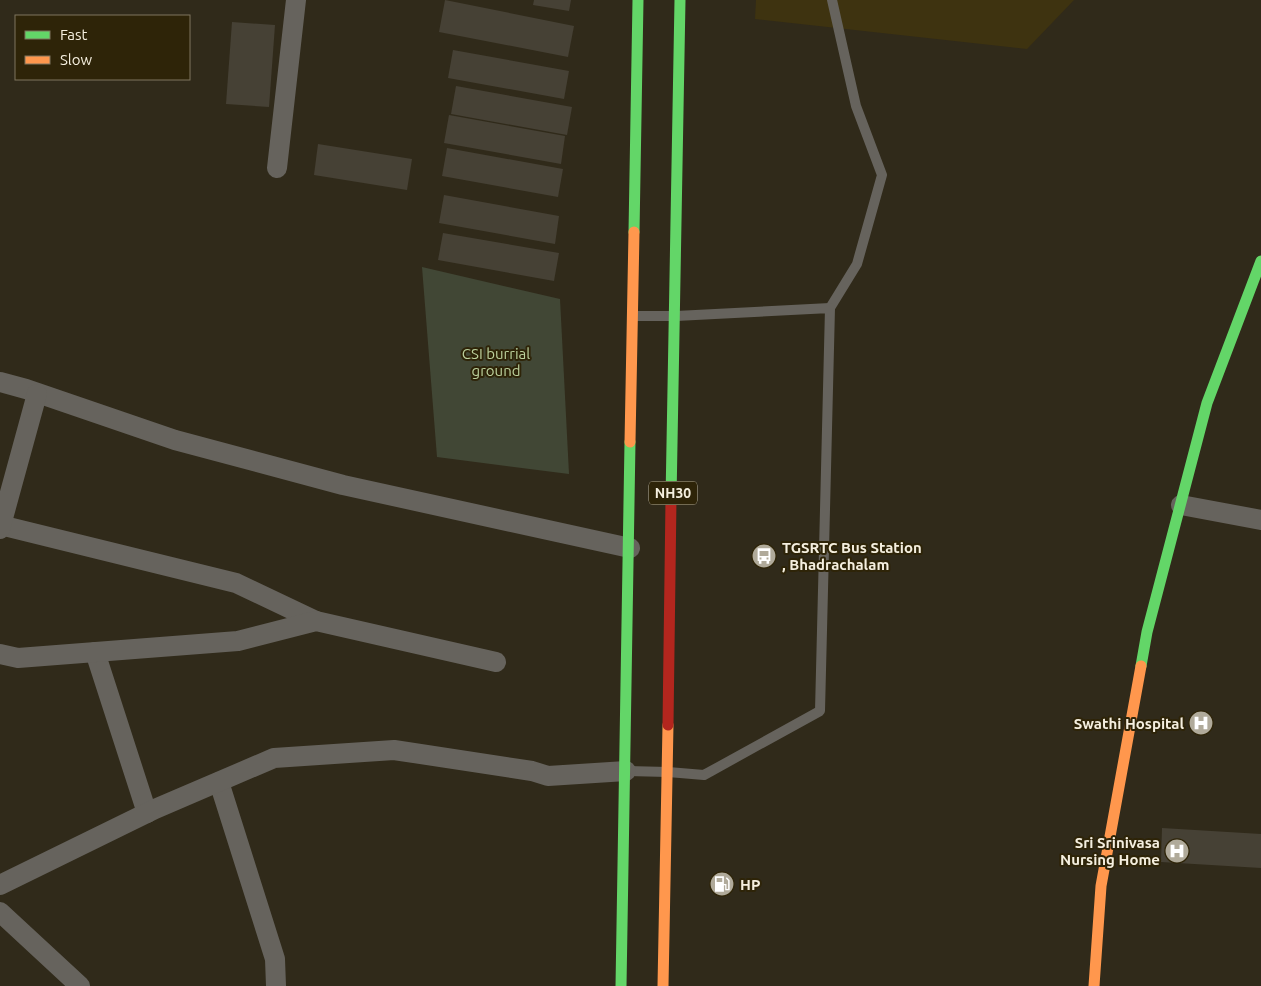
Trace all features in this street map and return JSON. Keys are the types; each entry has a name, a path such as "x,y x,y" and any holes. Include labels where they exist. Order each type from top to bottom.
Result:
{"main road":[{"name":"NH30","path":"621,986 638,0"},
{"name":"NH30","path":"663,986 680,0"},
{"path":"1094,986 1101,886 1147,632 1207,403 1261,261"}],"street":[{"path":"277,168 296,0"},
{"path":"0,382 175,440 343,485 630,548"},
{"path":"37,394 0,526 236,583 316,621 496,662"},
{"path":"1181,505 1261,520"},
{"path":"0,654 18,658 238,641 316,621"},
{"path":"95,652 147,813"},
{"path":"0,885 147,813 274,758 394,750 532,771 548,776 626,770"},
{"path":"219,782 275,959 276,986"},
{"path":"0,912 80,986"}],"lane":[{"path":"626,770 704,775 820,711 830,308 857,264 882,175 856,106 832,0"},
{"path":"634,316 676,316 830,308"}],"shaded area":[{"path":"756,0 1074,0 1027,49 755,19"}],"green space":[{"name":"CSI burrial ground","path":"422,267 560,299 569,474 437,457"}],"building":[{"path":"445,0 574,26 568,57 439,32"},
{"path":"534,0 571,0 569,11 533,5"},
{"path":"232,22 275,25 269,107 226,104"},
{"path":"453,50 569,71 564,99 448,78"},
{"path":"456,86 572,107 567,135 451,114"},
{"path":"449,115 565,136 561,164 444,143"},
{"path":"318,144 412,159 407,190 314,175"},
{"path":"447,148 563,169 558,197 442,176"},
{"path":"444,195 559,216 555,244 439,223"},
{"path":"443,233 559,253 554,281 438,260"},
{"path":"1162,828 1261,834 1261,868 1161,862"}],"traffic: fast":[{"path":"634,232 638,0"},
{"path":"671,499 680,0"},
{"path":"1141,666 1147,632 1207,403 1261,261"},
{"path":"621,986 630,442"}],"traffic: slow":[{"path":"630,442 634,232"},
{"path":"1094,986 1101,886 1141,666"},
{"path":"663,986 668,725"}],"traffic: jam":[{"path":"668,725 671,499"}],"place":[{"name":"TGSRTC Bus Station , Bhadrachalam","path":"764,556"},
{"name":"Swathi Hospital","path":"1201,723"},
{"name":"Sri Srinivasa Nursing Home","path":"1177,851"},
{"name":"HP","path":"722,884"}]}
